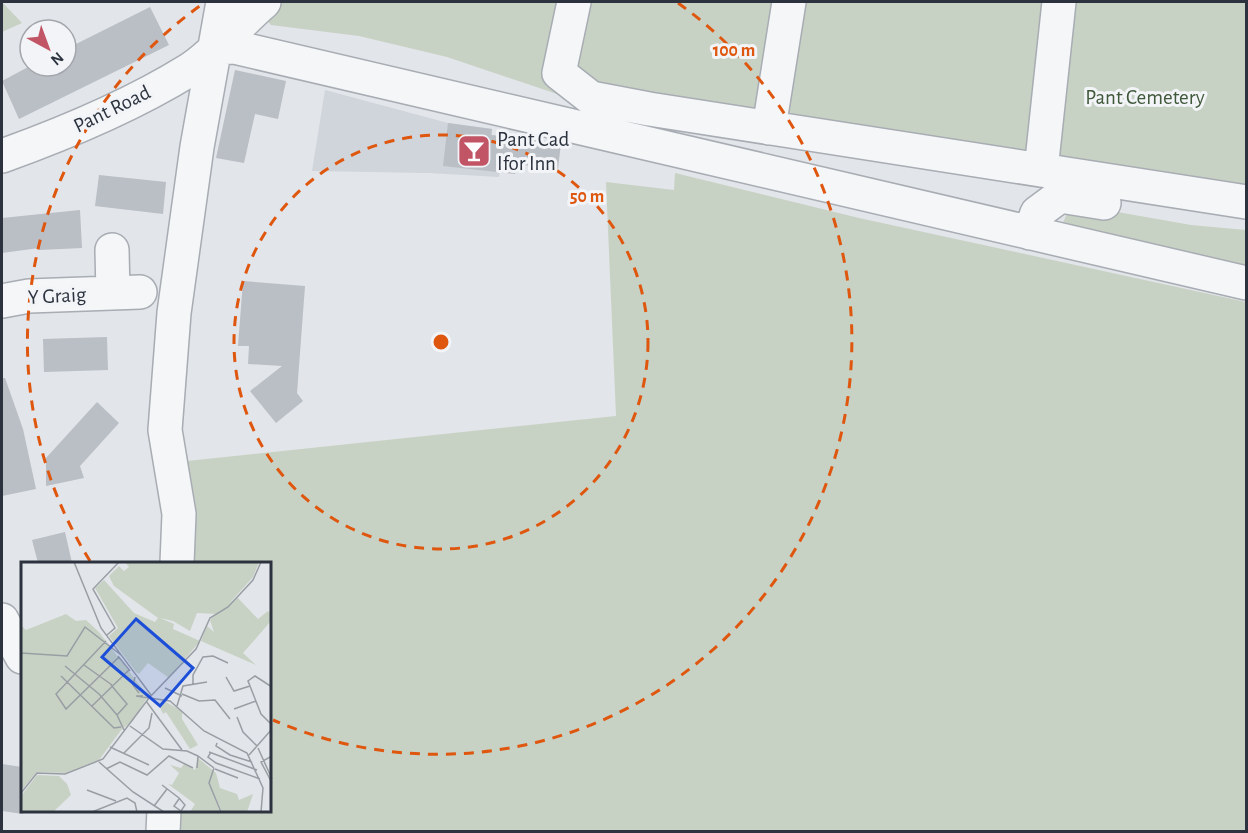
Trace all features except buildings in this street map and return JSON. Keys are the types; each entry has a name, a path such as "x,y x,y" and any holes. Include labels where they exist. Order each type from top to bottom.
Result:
{"street":[{"path":"177,562 179,514 165,430 174,313 197,147 223,2"},
{"name":"Pant Road","path":"2,156 48,139 115,109 190,69 264,2"},
{"path":"574,2 558,73 591,98 1246,202"},
{"path":"769,128 789,2"},
{"path":"1041,170 1059,2"},
{"path":"215,48 234,47 1246,282"},
{"path":"1030,233 1037,213 1060,196 1246,222"},
{"name":"Y Graig","path":"2,301 29,296 126,293 112,250"},
{"path":"2,620 21,655"},
{"path":"163,831 164,812"}],"shaded area":[{"path":"325,90 448,123 492,129 492,135 505,137 499,177 312,171"}],"green space":[{"path":"2,2 18,19 18,25 2,32"},
{"name":"Pant Cemetery","path":"250,2 1246,2 1246,209 572,99 447,57 359,36 271,25"},
{"path":"675,173 859,218 1246,302 1246,831 176,832 177,812 272,812 272,562 192,562 187,461 616,416 606,182 674,190"},
{"path":"1089,207 1191,225 1246,230 1246,265 1062,225 1068,211"}],"place":[{"name":"Pant Cad Ifor Inn","path":"474,151"}]}
